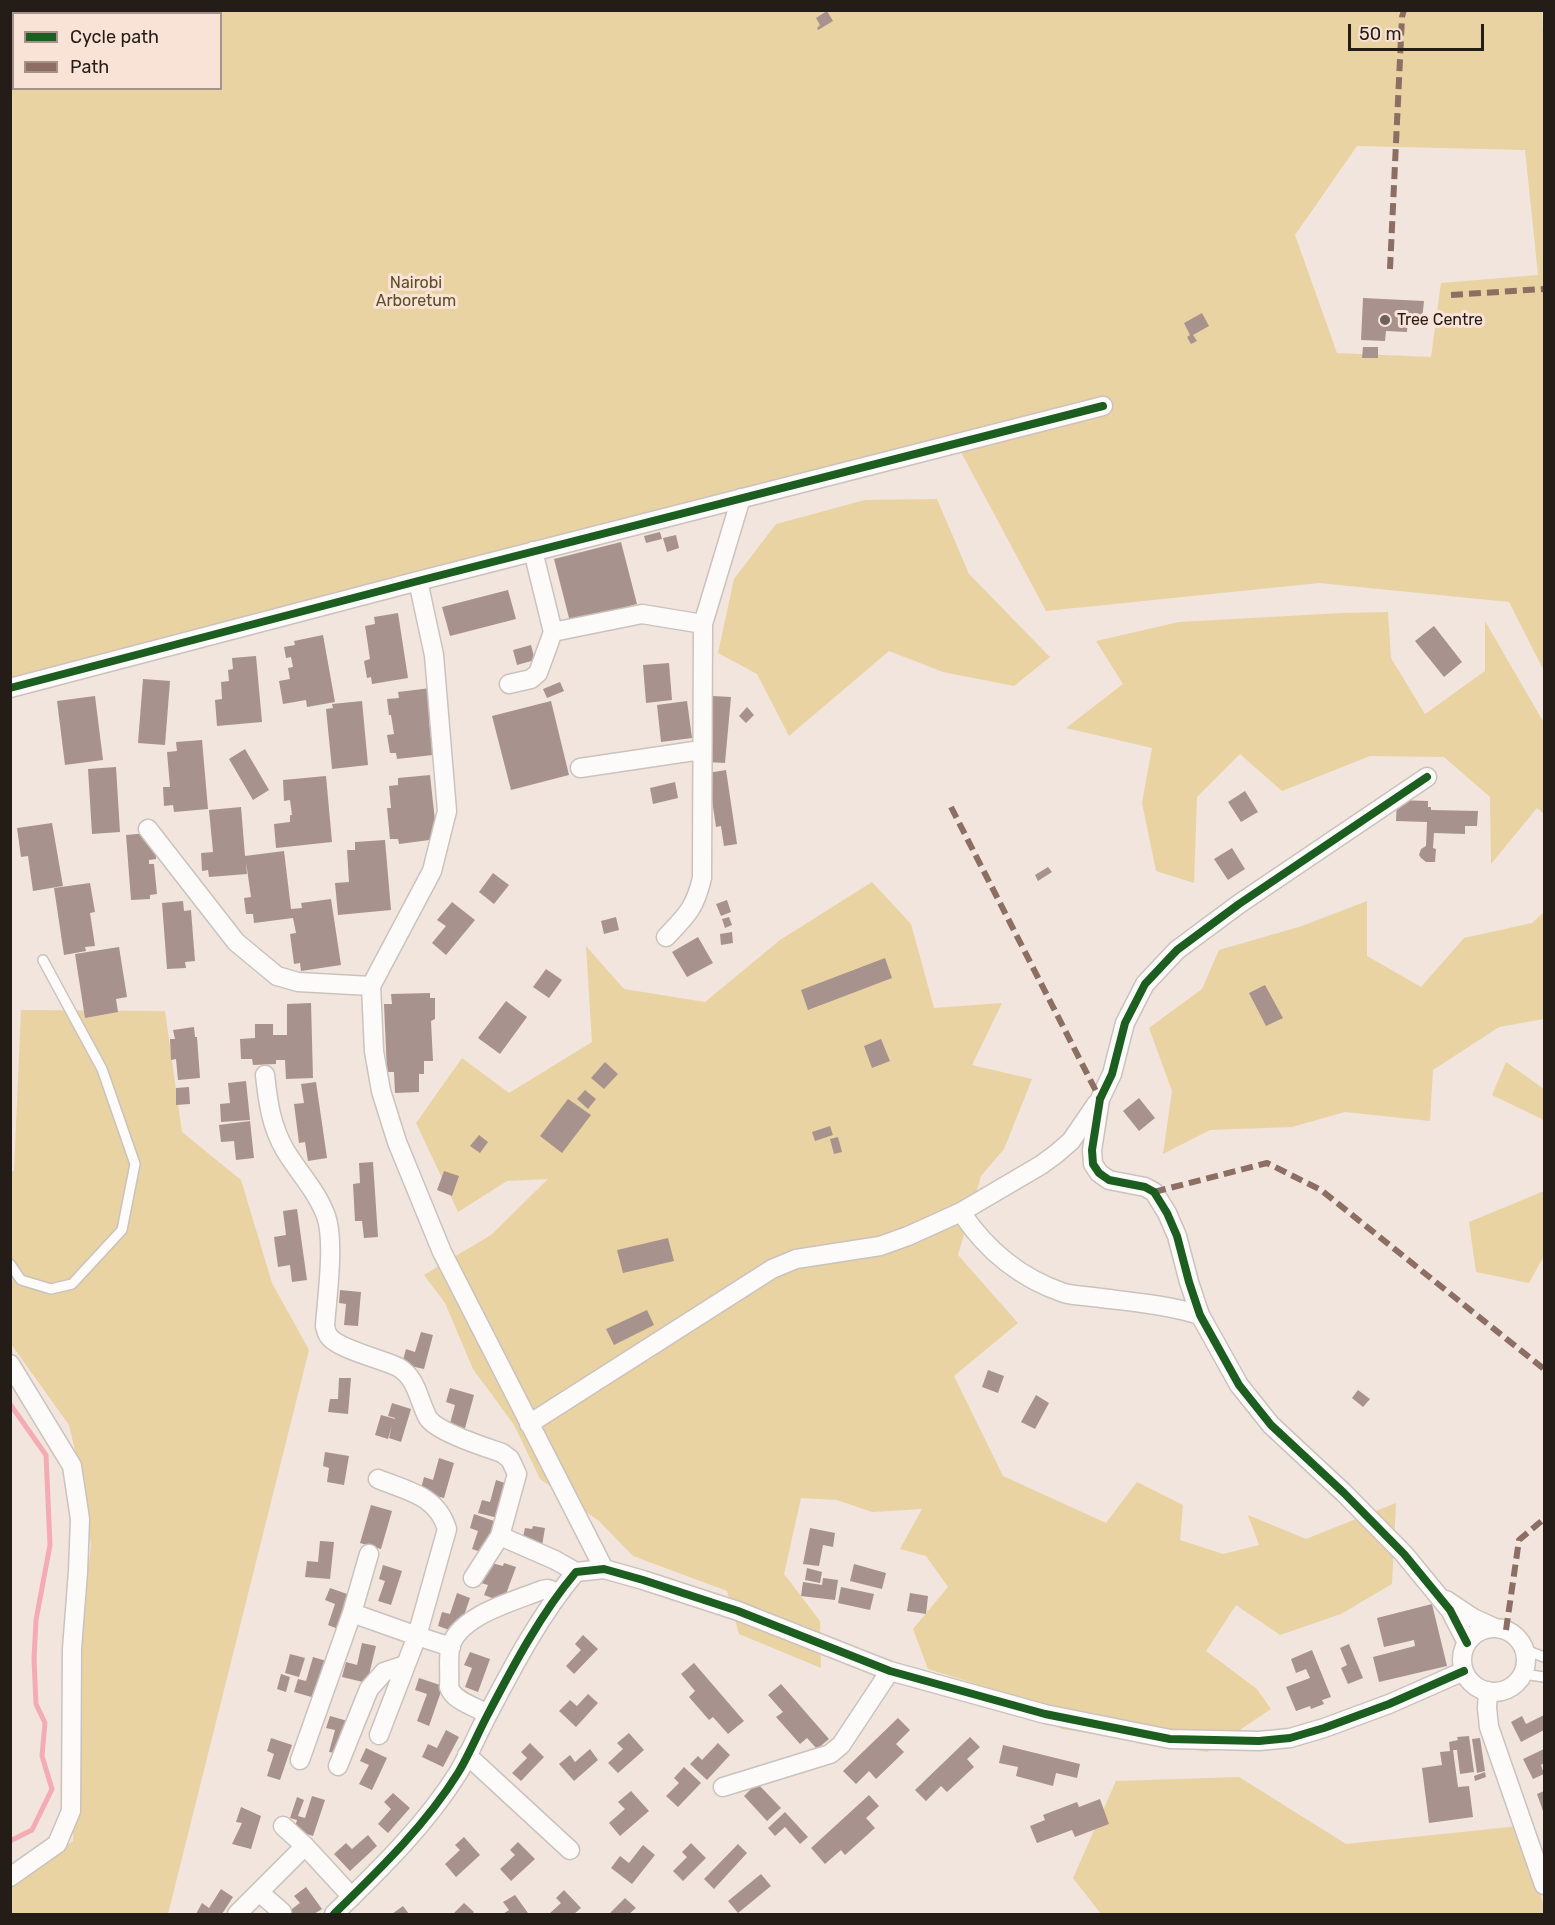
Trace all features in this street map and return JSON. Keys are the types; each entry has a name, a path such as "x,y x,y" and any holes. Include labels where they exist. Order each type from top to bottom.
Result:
{"street":[{"path":"10,688 1103,405"},
{"path":"666,936 689,913 698,897 702,878 703,624 741,498"},
{"path":"509,684 531,679 538,673 553,632 532,552"},
{"path":"418,581 434,655 447,811 432,871 371,986 374,1051 381,1091 397,1142 442,1252 604,1569"},
{"path":"553,632 642,614 703,624"},
{"path":"580,768 701,750"},
{"path":"529,1424 772,1269 796,1259 880,1246 908,1236 961,1212 1041,1165 1071,1141 1100,1099 1112,1074 1125,1023 1145,984 1177,950 1239,904 1426,777"},
{"path":"148,829 236,942 277,976 298,982 371,986"},
{"path":"265,1075 269,1110 276,1133 285,1150 320,1200 327,1218 330,1239 325,1326 328,1335 336,1343 397,1367 406,1373 416,1387 428,1418 438,1428 502,1453 510,1459 517,1474 500,1536 473,1578"},
{"path":"1100,1099 1092,1150 1093,1164 1099,1173 1109,1180 1145,1187 1154,1192 1178,1236 1200,1315 1239,1385 1271,1425 1344,1493 1404,1554 1450,1610 1467,1643"},
{"path":"961,1212 975,1233 992,1251 1023,1274 1065,1293 1176,1308 1200,1315"},
{"path":"10,1364 72,1466 80,1519 72,1649 71,1811 57,1844 10,1877"},
{"path":"378,1479 424,1497 443,1516 447,1528 417,1636 379,1735"},
{"path":"500,1536 555,1560 576,1572 604,1569 738,1611 890,1671 1044,1714 1170,1739 1259,1741 1290,1738 1389,1704 1464,1671"},
{"path":"300,1760 352,1613 369,1554"},
{"path":"334,1914 373,1876 424,1820 458,1773 502,1688 558,1593 576,1572"},
{"path":"488,1714 451,1693 449,1687 450,1647 463,1627 480,1615 542,1590 548,1589 558,1593"},
{"path":"1437,1594 1473,1618 1495,1628 1506,1630 1518,1638 1527,1659 1523,1674 1509,1689 1498,1692 1478,1688 1464,1671 1462,1662 1463,1652 1474,1635 1484,1629 1495,1628"},
{"path":"352,1613 450,1647"},
{"path":"338,1767 369,1689 384,1672 405,1665"},
{"path":"723,1786 830,1754 841,1745 890,1671"},
{"path":"1488,1691 1487,1708 1490,1727 1545,1885"},
{"path":"467,1755 570,1850"},
{"path":"283,1826 305,1846 352,1897"},
{"path":"237,1914 305,1846"},
{"path":"259,1892 282,1912"}],"lane":[{"path":"10,1264 21,1280 51,1289 72,1284 122,1230 135,1164 102,1069 43,960"},
{"path":"1525,1650 1545,1657"},
{"path":"1523,1674 1545,1677"}],"green space":[{"name":"Nairobi Arboretum","path":"10,11 1542,11 1544,50 1544,671 1509,602 1319,583 1046,611 961,452 11,678","holes":["1357,146 1525,150 1538,275 1441,283 1431,357 1337,353 1295,235"]},
{"path":"937,499 969,574 1050,657 1014,686 943,672 889,651 789,736 757,674 718,653 734,579 776,524 865,500"},
{"path":"1388,612 1391,658 1425,714 1485,671 1485,621 1544,723 1544,814 1537,808 1491,864 1490,797 1444,757 1370,756 1282,791 1240,754 1197,797 1194,883 1156,871 1142,803 1152,748 1066,728 1123,684 1096,641 1179,622"},
{"path":"872,882 911,924 934,1008 1002,1003 972,1065 1032,1079 1004,1149 981,1176 958,1255 1018,1323 954,1376 1003,1476 1106,1523 1137,1482 1183,1505 1180,1540 1223,1554 1259,1545 1248,1515 1306,1539 1396,1503 1392,1584 1341,1614 1280,1635 1236,1605 1206,1651 1257,1689 1271,1709 1207,1752 1062,1729 989,1688 928,1669 913,1629 948,1587 926,1556 900,1549 922,1509 872,1512 837,1500 801,1498 784,1574 820,1621 821,1668 739,1634 727,1591 633,1556 599,1521 540,1479 514,1425 473,1369 445,1303 424,1275 491,1235 548,1179 507,1181 458,1212 416,1123 462,1058 509,1093 592,1042 586,946 624,989 705,1002 780,940"},
{"path":"1367,901 1367,956 1421,987 1464,938 1532,923 1544,912 1544,1019 1499,1027 1433,1070 1430,1121 1345,1112 1292,1127 1210,1130 1163,1154 1172,1091 1149,1028 1202,989 1219,950 1302,926"},
{"path":"21,1010 165,1011 182,1132 241,1180 272,1283 309,1350 168,1914 11,1914 11,1883 73,1841 79,1639 91,1546 82,1481 69,1425 11,1344 10,1172 14,1171"},
{"path":"1506,1062 1544,1089 1544,1120 1492,1095"},
{"path":"1544,1191 1544,1256 1529,1283 1476,1272 1469,1222"},
{"path":"1239,1777 1346,1844 1519,1826 1544,1906 1544,1914 1101,1914 1073,1878 1116,1781"}],"building":[{"path":"827,11 833,21 818,30 820,25 816,18"},
{"name":"Tree Centre","path":"1363,298 1424,301 1422,320 1408,319 1407,332 1386,331 1385,341 1361,340"},
{"path":"1202,313 1209,326 1193,335 1197,341 1191,344 1187,337 1190,335 1184,323"},
{"path":"1363,347 1378,347 1378,358 1362,358"},
{"path":"660,532 662,539 646,543 644,536"},
{"path":"676,535 679,548 667,552 663,538"},
{"path":"621,542 637,604 570,622 554,559"},
{"path":"508,590 516,619 450,636 442,607"},
{"path":"398,613 408,678 372,684 371,677 367,678 364,661 370,659 365,626 375,624 374,617"},
{"path":"1434,626 1462,662 1444,677 1415,641"},
{"path":"323,635 335,702 307,707 306,700 283,704 279,681 290,679 288,668 293,667 291,657 286,658 284,647 295,645 294,641"},
{"path":"531,645 535,660 517,665 513,650"},
{"path":"256,656 262,722 217,726 215,700 222,699 221,682 229,681 228,670 233,669 232,658"},
{"path":"669,663 672,700 646,703 643,665"},
{"path":"143,679 170,681 165,745 138,743"},
{"path":"560,682 564,691 547,698 543,689"},
{"path":"431,688 435,721 429,721 433,755 397,759 396,753 390,753 387,735 394,734 387,699 399,698 398,692"},
{"path":"95,696 103,760 65,765 57,701"},
{"path":"712,696 731,697 725,763 706,762"},
{"path":"362,701 368,765 332,769 326,709 333,708 332,704"},
{"path":"551,701 569,775 511,790 492,716"},
{"path":"687,701 692,738 661,742 657,705"},
{"path":"747,707 754,715 746,723 739,716"},
{"path":"202,740 208,809 174,812 173,805 164,806 163,787 170,787 167,752 177,751 176,742"},
{"path":"245,749 269,790 253,800 229,759"},
{"path":"116,767 120,832 92,834 88,769"},
{"path":"726,770 737,844 724,846 721,826 716,827 708,773"},
{"path":"430,775 437,839 399,844 398,839 390,839 387,808 391,808 389,786 398,785 398,778"},
{"path":"326,776 332,842 276,848 274,824 290,822 290,815 292,815 290,800 284,801 283,780"},
{"path":"675,782 678,798 653,804 650,788"},
{"path":"1245,791 1258,812 1241,822 1228,802"},
{"path":"1397,800 1428,801 1428,807 1431,807 1431,810 1478,811 1477,826 1465,826 1465,834 1434,833 1435,862 1426,862 1419,855 1421,849 1426,846 1427,822 1396,821"},
{"path":"241,807 245,856 284,851 291,909 302,908 301,903 331,899 341,965 301,971 300,963 294,964 290,934 296,933 293,918 254,923 253,914 246,914 244,898 251,897 246,862 247,874 209,877 208,870 202,871 201,853 213,852 209,810"},
{"path":"52,823 63,886 33,891 28,856 21,857 17,828"},
{"path":"148,833 155,841 156,859 149,860 149,864 154,864 157,894 150,895 150,899 131,900 126,835"},
{"path":"385,840 391,910 338,915 335,883 349,882 347,850 355,850 355,842"},
{"path":"1232,848 1245,869 1228,880 1214,859"},
{"path":"1048,867 1052,872 1038,881 1035,875"},
{"path":"493,873 509,885 494,904 479,892"},
{"path":"90,883 95,912 90,913 95,946 85,947 86,951 64,955 54,888"},
{"path":"727,900 731,912 721,916 716,904"},
{"path":"183,901 184,911 191,910 195,961 185,962 186,968 167,969 162,903"},
{"path":"452,902 475,920 446,955 432,943 446,926 437,920"},
{"path":"616,917 619,930 604,934 601,921"},
{"path":"729,917 732,925 725,928 722,919"},
{"path":"732,932 733,943 721,945 720,934"},
{"path":"698,937 713,963 687,977 672,952"},
{"path":"119,947 127,997 116,999 118,1012 85,1018 75,954"},
{"path":"885,958 892,978 808,1010 801,990"},
{"path":"546,969 562,980 549,998 533,987"},
{"path":"1265,985 1283,1018 1266,1026 1249,993"},
{"path":"430,993 430,998 435,998 435,1019 431,1021 433,1061 424,1061 424,1074 419,1074 419,1092 395,1093 394,1072 387,1072 384,1004 392,1004 391,994"},
{"path":"506,1001 527,1017 500,1054 478,1038"},
{"path":"311,1003 313,1078 286,1079 285,1060 276,1060 276,1064 253,1065 252,1059 241,1059 240,1039 255,1038 255,1024 273,1024 273,1035 287,1035 287,1004"},
{"path":"194,1027 195,1037 197,1037 200,1078 178,1080 176,1059 171,1060 170,1039 175,1039 173,1030"},
{"path":"881,1039 890,1061 872,1068 864,1046"},
{"path":"605,1062 618,1074 604,1089 591,1078"},
{"path":"246,1081 250,1120 221,1122 220,1104 230,1103 228,1083"},
{"path":"316,1082 327,1158 308,1161 305,1142 299,1143 294,1104 304,1103 301,1084"},
{"path":"189,1087 190,1104 176,1105 176,1088"},
{"path":"585,1090 596,1099 588,1109 577,1099"},
{"path":"1139,1098 1155,1118 1139,1131 1123,1111"},
{"path":"568,1099 591,1115 562,1153 540,1136"},
{"path":"250,1121 254,1158 236,1160 234,1141 221,1142 219,1125"},
{"path":"830,1126 833,1135 815,1141 812,1132"},
{"path":"479,1135 488,1142 480,1153 470,1146"},
{"path":"838,1137 842,1152 834,1154 830,1139"},
{"path":"373,1162 378,1237 364,1238 362,1221 355,1221 353,1184 360,1183 359,1163"},
{"path":"444,1171 459,1176 452,1196 437,1190"},
{"path":"297,1209 307,1280 292,1282 290,1265 278,1267 274,1237 286,1235 283,1211"},
{"path":"668,1238 674,1261 623,1273 617,1250"},
{"path":"340,1290 361,1292 358,1326 344,1325 346,1304 339,1303"},
{"path":"647,1310 654,1325 614,1345 606,1329"},
{"path":"421,1332 433,1335 424,1369 402,1364 406,1349 415,1352"},
{"path":"988,1370 1004,1376 998,1393 982,1387"},
{"path":"339,1378 351,1378 348,1414 328,1412 330,1399 338,1399"},
{"path":"450,1388 474,1395 464,1432 449,1427 455,1405 446,1402"},
{"path":"1358,1390 1370,1399 1363,1407 1352,1398"},
{"path":"1036,1395 1049,1403 1035,1429 1021,1422"},
{"path":"392,1403 411,1409 401,1442 389,1438 392,1425 388,1439 375,1435 381,1415 395,1419 388,1416"},
{"path":"325,1452 349,1456 344,1485 327,1482 329,1468 323,1466"},
{"path":"439,1458 454,1463 444,1498 420,1492 424,1477 433,1480"},
{"path":"496,1480 508,1484 498,1518 478,1513 482,1500 490,1502"},
{"path":"371,1505 392,1511 381,1549 360,1543"},
{"path":"474,1514 494,1521 484,1553 472,1549 478,1531 470,1528"},
{"path":"533,1526 545,1528 542,1546 522,1541 525,1528 532,1529"},
{"path":"810,1528 835,1533 833,1547 823,1545 819,1566 803,1564"},
{"path":"320,1541 334,1542 330,1579 305,1577 307,1561 318,1562"},
{"path":"488,1562 503,1566 504,1563 516,1567 503,1602 484,1595 488,1585 481,1583"},
{"path":"854,1564 886,1573 882,1589 850,1581"},
{"path":"383,1565 402,1571 391,1605 378,1601 385,1581 379,1579"},
{"path":"807,1568 822,1572 820,1583 805,1580"},
{"path":"823,1578 838,1580 835,1600 801,1596 803,1582 822,1585"},
{"path":"841,1587 874,1594 870,1610 838,1603"},
{"path":"330,1588 350,1595 338,1629 328,1625 335,1604 325,1600"},
{"path":"457,1593 470,1598 458,1633 438,1626 442,1612 450,1614"},
{"path":"910,1593 928,1596 926,1614 907,1611"},
{"path":"1432,1604 1447,1666 1379,1682 1373,1657 1415,1646 1414,1640 1384,1647 1377,1618"},
{"path":"583,1635 598,1649 574,1674 566,1666 581,1650 575,1644"},
{"path":"362,1643 376,1646 367,1683 342,1677 346,1662 357,1665"},
{"path":"1349,1644 1363,1678 1348,1684 1341,1668 1347,1665 1340,1648"},
{"path":"1312,1650 1331,1697 1322,1700 1324,1704 1296,1711 1286,1687 1310,1678 1306,1669 1296,1673 1291,1659"},
{"path":"470,1652 490,1659 478,1692 465,1687 472,1668 464,1665"},
{"path":"290,1654 305,1658 299,1677 285,1673"},
{"path":"313,1657 326,1661 315,1698 294,1692 298,1679 306,1681"},
{"path":"694,1663 744,1721 728,1734 713,1717 709,1720 689,1697 695,1691 681,1674"},
{"path":"281,1674 290,1677 286,1692 277,1689"},
{"path":"419,1678 443,1686 429,1726 417,1721 427,1694 415,1690"},
{"path":"781,1684 829,1739 817,1749 807,1738 800,1744 776,1717 783,1712 768,1695"},
{"path":"588,1694 598,1703 576,1727 559,1711 570,1700 577,1706"},
{"path":"1544,1715 1544,1730 1521,1742 1511,1722 1522,1716 1526,1724"},
{"path":"330,1716 351,1722 341,1754 329,1752 335,1730 326,1728"},
{"path":"898,1718 910,1730 896,1744 904,1752 876,1779 869,1771 856,1784 843,1771"},
{"path":"446,1730 459,1737 443,1767 422,1757 428,1744 437,1748"},
{"path":"629,1733 644,1750 618,1773 608,1763 623,1749 617,1743"},
{"path":"1469,1736 1474,1772 1460,1774 1457,1750 1453,1750 1458,1787 1469,1786 1473,1817 1429,1823 1422,1768 1442,1765 1440,1752 1450,1751 1449,1742 1458,1740 1457,1737"},
{"path":"970,1737 980,1747 967,1759 974,1767 947,1792 941,1786 926,1801 915,1790"},
{"path":"271,1738 292,1745 280,1780 267,1776 274,1754 267,1751"},
{"path":"1480,1738 1485,1771 1477,1773 1472,1739"},
{"path":"530,1743 544,1757 521,1781 512,1773 527,1758 521,1752"},
{"path":"718,1743 730,1755 707,1780 690,1764 698,1756 702,1760"},
{"path":"1003,1745 1080,1764 1077,1778 1056,1773 1053,1786 1016,1776 1018,1767 999,1763"},
{"path":"366,1748 387,1758 372,1790 359,1784 369,1765 360,1761"},
{"path":"590,1749 598,1760 574,1781 559,1764 570,1755 575,1762"},
{"path":"1544,1749 1544,1763 1541,1765 1544,1774 1533,1779 1523,1759"},
{"path":"684,1767 701,1783 678,1807 666,1796 679,1783 674,1778"},
{"path":"1485,1772 1486,1777 1475,1781 1474,1776"},
{"path":"757,1783 781,1808 767,1821 744,1796"},
{"path":"631,1791 649,1811 620,1836 609,1823 625,1809 618,1802"},
{"path":"1544,1791 1544,1814 1537,1794"},
{"path":"393,1793 410,1808 388,1833 378,1824 391,1809 384,1802"},
{"path":"869,1795 879,1806 866,1818 875,1828 845,1855 841,1850 825,1864 811,1848"},
{"path":"312,1796 325,1800 313,1836 294,1830 297,1820 290,1818 297,1797 304,1800 298,1816 305,1818"},
{"path":"1100,1799 1109,1824 1075,1837 1072,1830 1037,1843 1030,1826 1045,1820 1043,1815 1077,1802 1079,1807"},
{"path":"241,1807 261,1816 251,1849 232,1844 242,1823 236,1822"},
{"path":"785,1812 808,1837 800,1844 785,1827 775,1836 768,1828"},
{"path":"368,1835 377,1846 350,1871 334,1854 346,1843 352,1849"},
{"path":"464,1837 480,1855 456,1877 445,1864 460,1850 455,1845"},
{"path":"518,1842 535,1859 511,1881 500,1869 515,1855 510,1850"},
{"path":"691,1843 706,1858 683,1881 673,1871 687,1857 682,1852"},
{"path":"738,1844 747,1853 714,1889 704,1879"},
{"path":"643,1845 655,1855 632,1884 611,1868 620,1856 629,1863"},
{"path":"761,1874 771,1886 738,1913 728,1901"},
{"path":"306,1887 322,1909 314,1914 285,1914 300,1903 294,1896"},
{"path":"221,1889 233,1897 222,1914 196,1914 202,1903 209,1908"},
{"path":"564,1890 581,1908 574,1914 549,1914 561,1903 556,1898"},
{"path":"515,1895 528,1913 503,1914 509,1910 503,1902"},
{"path":"625,1898 636,1908 629,1914 609,1914"},
{"path":"464,1903 474,1912 472,1914 453,1914"},
{"path":"403,1906 409,1914 392,1914"}],"waterway":[{"path":"10,1404 46,1455 50,1545 36,1620 34,1659 36,1704 45,1723 42,1756 52,1789 32,1830 10,1841"}],"marked path":[{"path":"1390,269 1404,10"},
{"path":"1451,295 1544,289"},
{"path":"951,807 1100,1099"},
{"path":"1154,1192 1267,1163 1321,1190 1544,1369"},
{"path":"1506,1630 1519,1540 1544,1519"}],"cycle path":[{"path":"10,688 1103,406"},
{"path":"1427,777 1239,904 1177,950 1145,984 1125,1023 1112,1074 1100,1099 1092,1150 1093,1164 1099,1173 1109,1180 1145,1187 1154,1192 1177,1236 1200,1315 1239,1385 1271,1425 1344,1493 1404,1554 1450,1610 1467,1643"},
{"path":"334,1914 400,1847 445,1793 462,1766 528,1641 576,1572 604,1569 738,1611 890,1671 1045,1714 1170,1739 1259,1741 1290,1738 1389,1704 1464,1671"}],"place":[{"name":"Tree Centre","path":"1385,320"}]}
